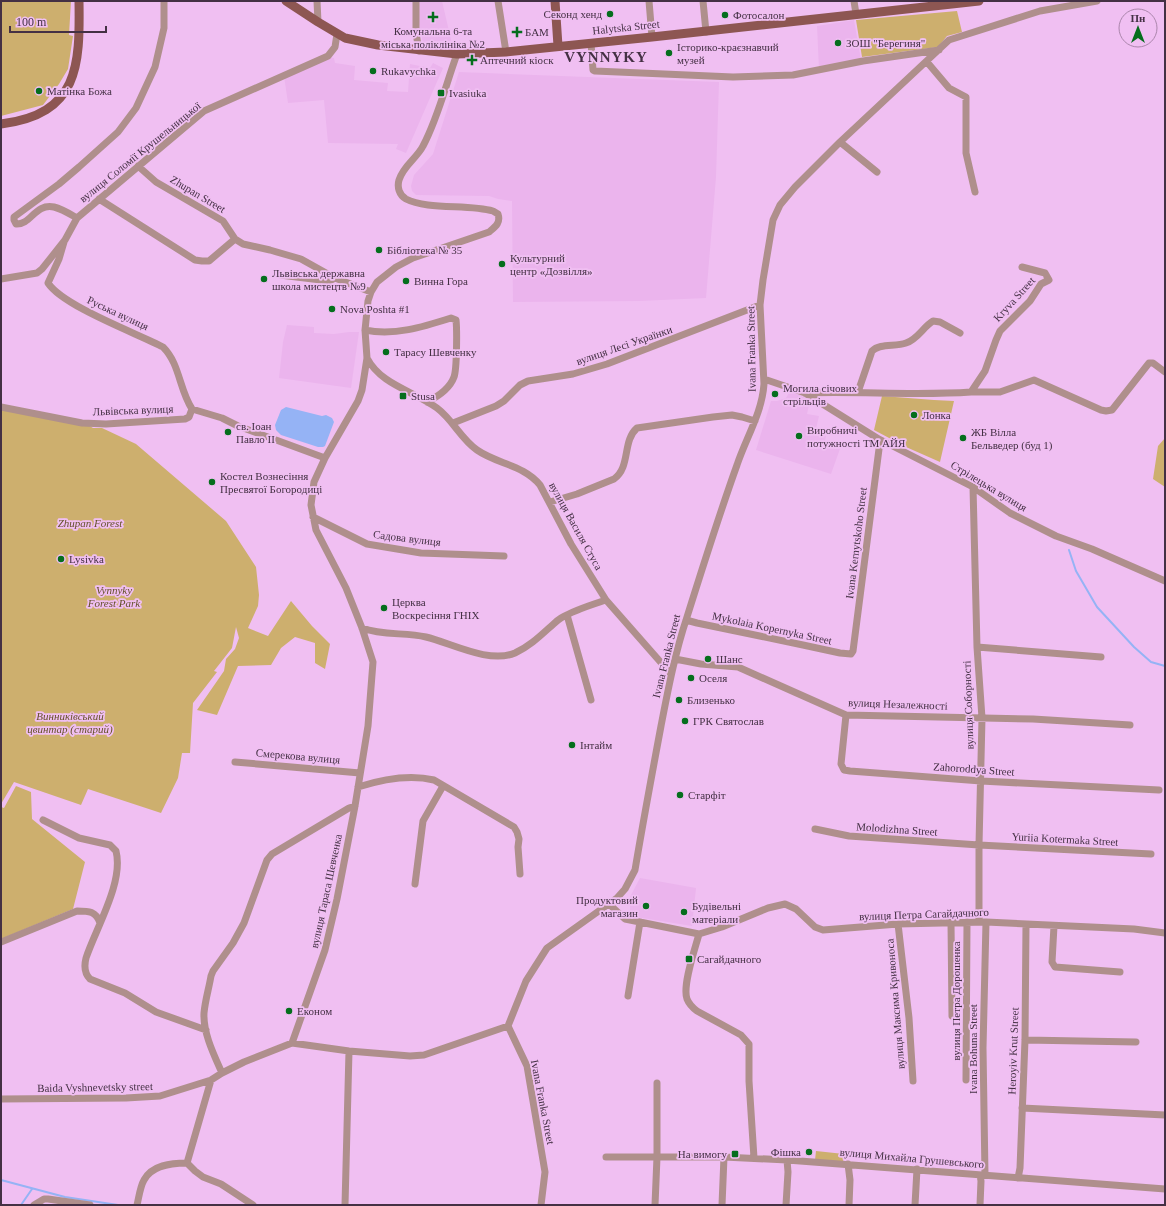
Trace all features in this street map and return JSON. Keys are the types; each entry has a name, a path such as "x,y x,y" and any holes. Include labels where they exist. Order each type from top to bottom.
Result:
{"main road":[{"path":"1,124 34,117 49,108 66,90 72,79 78,56 79,1"},
{"name":"Halytska Street","path":"286,1 337,34 357,42 419,51 457,54 506,52 706,32 979,1"},
{"path":"555,1 558,46"}],"street":[{"name":"вулиця Соломії Крушельницької","path":"77,218 52,206 36,210 24,223 16,224 14,216 59,184 118,132 136,108 155,67 164,28 164,1"},
{"path":"317,1 318,22"},
{"path":"416,1 416,33 419,51"},
{"path":"498,1 506,52"},
{"path":"649,1 652,37"},
{"path":"703,1 706,32"},
{"path":"854,1 856,14"},
{"name":"Ivana Franka Street","path":"541,1205 545,1172 527,1066 508,1026 526,981 547,948 617,898 625,889 635,870 675,658 686,620 738,463 755,421 763,394 764,379 760,304 773,220 780,204 840,142 949,40 1040,11 1070,4 1097,1"},
{"name":"вулиця Соломії Крушельницької","path":"1,279 37,273 47,265 57,248 65,240 77,218 204,111 328,56 335,47 337,34"},
{"path":"591,43 593,70 595,71 733,77 793,75 863,61 939,50"},
{"name":"вулиця Тараса Шевченка","path":"292,1043 325,950 338,900 356,806 368,726 373,662 362,628 346,588 316,530 311,505 312,493 314,482 325,458 358,401 362,390 367,358 365,330 368,306 371,292 377,282 396,267 413,258 488,232 496,226 499,221 498,214 493,211 419,203 406,198 401,194 398,188 401,176 418,155 428,137 457,54"},
{"path":"927,62 949,88 966,97 966,153 975,192"},
{"path":"840,142 877,172"},
{"name":"Zhupan Street","path":"138,166 156,182 223,221 235,239 243,244 301,259 335,278 371,292"},
{"path":"99,199 195,260 209,260 235,239"},
{"name":"Руська вулиця","path":"65,240 57,264 48,283 51,288 76,305 163,347 174,362 185,396 192,409"},
{"name":"Kryva Street","path":"971,392 985,371 1000,331 1030,301 1041,284 1049,280 1045,273 1022,267"},
{"path":"280,275 329,282 335,278"},
{"name":"вулиця Лесі Українки","path":"453,423 504,402 520,385 528,382 573,374 607,364 760,304"},
{"path":"365,330 376,333 392,332 415,329 452,318 456,320 454,377 447,387 427,402"},
{"path":"858,392 872,351 875,348 908,343 933,321 945,324 960,333"},
{"name":"вулиця Василя Стуса","path":"367,358 371,366 382,377 427,402 445,414 468,442 477,450 512,465 526,472 537,480 572,544 606,600 671,674"},
{"path":"805,393 858,392 938,394 1000,392 1034,380 1101,410 1109,411 1112,410 1150,363 1153,363 1165,372"},
{"name":"Стрілецька вулиця","path":"764,379 805,393 877,438 973,487 1010,514 1056,536 1092,549 1165,580"},
{"name":"Львівська вулиця","path":"1,407 82,423 106,424 185,419 189,417 192,409"},
{"path":"192,409 222,418 238,426 325,458"},
{"path":"550,502 577,494 619,476 623,470 631,437 637,428 732,415 755,421"},
{"name":"Ivana Kernytskoho Street","path":"853,651 879,449 877,438"},
{"name":"вулиця Соборності","path":"973,487 977,647 982,718 979,845 982,922"},
{"name":"Садова вулиця","path":"313,517 367,544 421,553 504,556"},
{"path":"362,628 383,633 424,637 473,652 493,656 505,656 529,646 560,619 567,615 606,600"},
{"path":"567,615 591,700"},
{"name":"Mykolaia Kopernyka Street","path":"686,620 803,644 840,654 848,655 853,651"},
{"path":"977,647 1101,657"},
{"name":"вулиця Незалежності","path":"675,658 702,664 738,667 846,715 1033,719 1130,725"},
{"name":"Zahoroddya Street","path":"846,715 841,755 841,764 844,770 981,781 1159,790"},
{"name":"Смерекова вулиця","path":"235,762 360,773"},
{"path":"358,787 376,781 411,777 434,780 514,828 519,839 518,848 520,874"},
{"path":"415,884 423,821 443,786"},
{"path":"222,1073 206,1030 204,1014 211,976 233,943 244,923 267,860 272,854 349,808 356,806"},
{"path":"43,820 79,838 110,845 116,851 117,863 115,886 85,963 86,975 90,979 125,993 156,1012 206,1030"},
{"name":"Molodizhna Street","path":"815,829 849,836 979,845"},
{"name":"Yuriia Kotermaka Street","path":"979,845 1151,854"},
{"path":"609,904 625,919 699,934 686,983 687,1000 697,1011 741,1035 750,1044 748,1081 754,1158"},
{"name":"вулиця Петра Сагайдачного","path":"699,934 722,927 768,908 785,904 796,909 815,927 823,930 898,924 982,922 1134,929 1165,933"},
{"path":"1,942 77,911 94,912 100,922"},
{"path":"628,996 640,922"},
{"path":"951,922 952,1016"},
{"name":"вулиця Петра Дорошенка","path":"966,1080 967,922"},
{"name":"Ivana Bohuna Street","path":"980,1205 982,1175 983,1048 982,922"},
{"name":"вулиця Максима Кривоноса","path":"898,924 909,1018 913,1082"},
{"name":"Heroyiv Krut Street","path":"1018,1178 1020,1168 1025,1040 1026,924"},
{"path":"1054,926 1052,962 1055,968 1120,972"},
{"name":"Baida Vyshnevetsky street","path":"1,1099 126,1098 160,1096 211,1080 244,1062 292,1043 349,1051 410,1056 424,1055 508,1026"},
{"path":"1025,1040 1136,1042"},
{"path":"344,1205 349,1051"},
{"path":"186,1162 211,1080"},
{"path":"655,1205 657,1157 657,1083"},
{"path":"1022,1108 1165,1115"},
{"name":"вулиця Михайла Грушевського","path":"606,1156 754,1158 917,1169 1165,1189"},
{"path":"722,1205 724,1157"},
{"path":"786,1205 788,1172 787,1160"},
{"path":"138,1201 143,1182 155,1170 171,1164 186,1162"},
{"path":"186,1162 195,1171 221,1184 253,1205"},
{"path":"848,1164 850,1180 849,1205"},
{"path":"915,1205 917,1169"},
{"path":"34,1205 44,1199 88,1205"}],"shaded area":[{"name":"Комунальна 6-та міська поліклініка №2","path":"418,1 442,1 452,44 423,43 419,23"},
{"name":"ЗОШ \"Берегиня\"","path":"854,20 861,60 819,69 817,26"},
{"path":"329,57 334,58 335,63 355,66 354,80 388,83 387,91 408,92 410,64 430,68 433,63 443,68 406,153 396,149 398,144 328,143 324,100 288,103 284,76"},
{"path":"459,72 719,82 716,177 706,298 639,301 513,302 512,201 489,196 416,195 412,191 411,186 414,175 433,154"},
{"path":"287,325 314,327 314,333 334,334 359,332 351,388 279,378 283,342"},
{"path":"790,391 810,400 807,414 819,416 815,433 826,436 825,441 841,446 831,474 756,450 771,401 786,398"},
{"path":"640,878 696,888 692,926 630,916 630,897"}],"green space":[{"path":"1,1 71,1 69,35 73,36 68,69 43,105 1,116"},
{"path":"957,11 962,32 947,36 938,47 862,57 856,20"},
{"name":"Лонка","path":"882,396 954,401 940,462 906,447 874,430"},
{"name":"Zhupan Forest","path":"1,409 88,425 93,428 102,428 136,444 226,521 256,567 259,595 258,606 248,628 268,636 291,601 312,626 330,644 325,669 315,663 315,643 295,637 281,648 271,665 238,666 217,715 197,710 224,671 226,659 235,649 239,638 236,627 232,648 214,671 217,672 193,703 190,753 182,753 178,778 161,813 88,789 81,805 14,782 1,804"},
{"path":"1165,438 1165,487 1153,479 1158,446"},
{"path":"16,786 31,792 32,819 85,862 73,909 1,939 1,807 4,808"},
{"path":"816,1151 844,1154 843,1162 815,1160"}],"water":[{"path":"286,407 322,416 326,415 332,418 334,422 325,446 318,447 281,435 276,430 275,425 281,410"}],"waterway":[{"path":"1069,550 1076,571 1097,607 1134,647 1151,662 1165,666"},
{"path":"1,1180 65,1197 118,1205"},
{"path":"21,1205 32,1189"}],"place":[{"name":"Секонд хенд","path":"610,14"},
{"name":"Фотосалон","path":"725,15"},
{"name":"Комунальна 6-та міська поліклініка №2","path":"433,17"},
{"name":"БАМ","path":"517,32"},
{"name":"ЗОШ \"Берегиня\"","path":"838,43"},
{"name":"Історико-краєзнавчий музей","path":"669,53"},
{"name":"Аптечний кіоск","path":"472,60"},
{"name":"Rukavychka","path":"373,71"},
{"name":"Матінка Божа","path":"39,91"},
{"name":"Ivasiuka","path":"441,93"},
{"name":"Бібліотека № 35","path":"379,250"},
{"name":"Культурний центр «Дозвілля»","path":"502,264"},
{"name":"Львівська державна школа мистецтв №9","path":"264,279"},
{"name":"Винна Гора","path":"406,281"},
{"name":"Nova Poshta #1","path":"332,309"},
{"name":"Тарасу Шевченку","path":"386,352"},
{"name":"Могила січових стрільців","path":"775,394"},
{"name":"Stusa","path":"403,396"},
{"name":"Лонка","path":"914,415"},
{"name":"св. Іоан Павло ІІ","path":"228,432"},
{"name":"Виробничі потужності ТМ АЙЯ","path":"799,436"},
{"name":"ЖБ Вілла Бельведер (буд 1)","path":"963,438"},
{"name":"Костел Вознесіння Пресвятої Богородиці","path":"212,482"},
{"name":"Lysivka","path":"61,559"},
{"name":"Церква Воскресіння ГНІХ","path":"384,608"},
{"name":"Шанс","path":"708,659"},
{"name":"Оселя","path":"691,678"},
{"name":"Близенько","path":"679,700"},
{"name":"ГРК Святослав","path":"685,721"},
{"name":"Інтайм","path":"572,745"},
{"name":"Старфіт","path":"680,795"},
{"name":"Продуктовий магазин","path":"646,906"},
{"name":"Будівельні матеріали","path":"684,912"},
{"name":"Сагайдачного","path":"689,959"},
{"name":"Економ","path":"289,1011"},
{"name":"Фішка","path":"809,1152"},
{"name":"На вимогу","path":"735,1154"}],"district":[{"name":"VYNNYKY","path":"606,57"}],"park label":[{"name":"Vynnyky Forest Park","path":"114,596"},
{"name":"Винниківський цвинтар (старий)","path":"70,722"}]}
